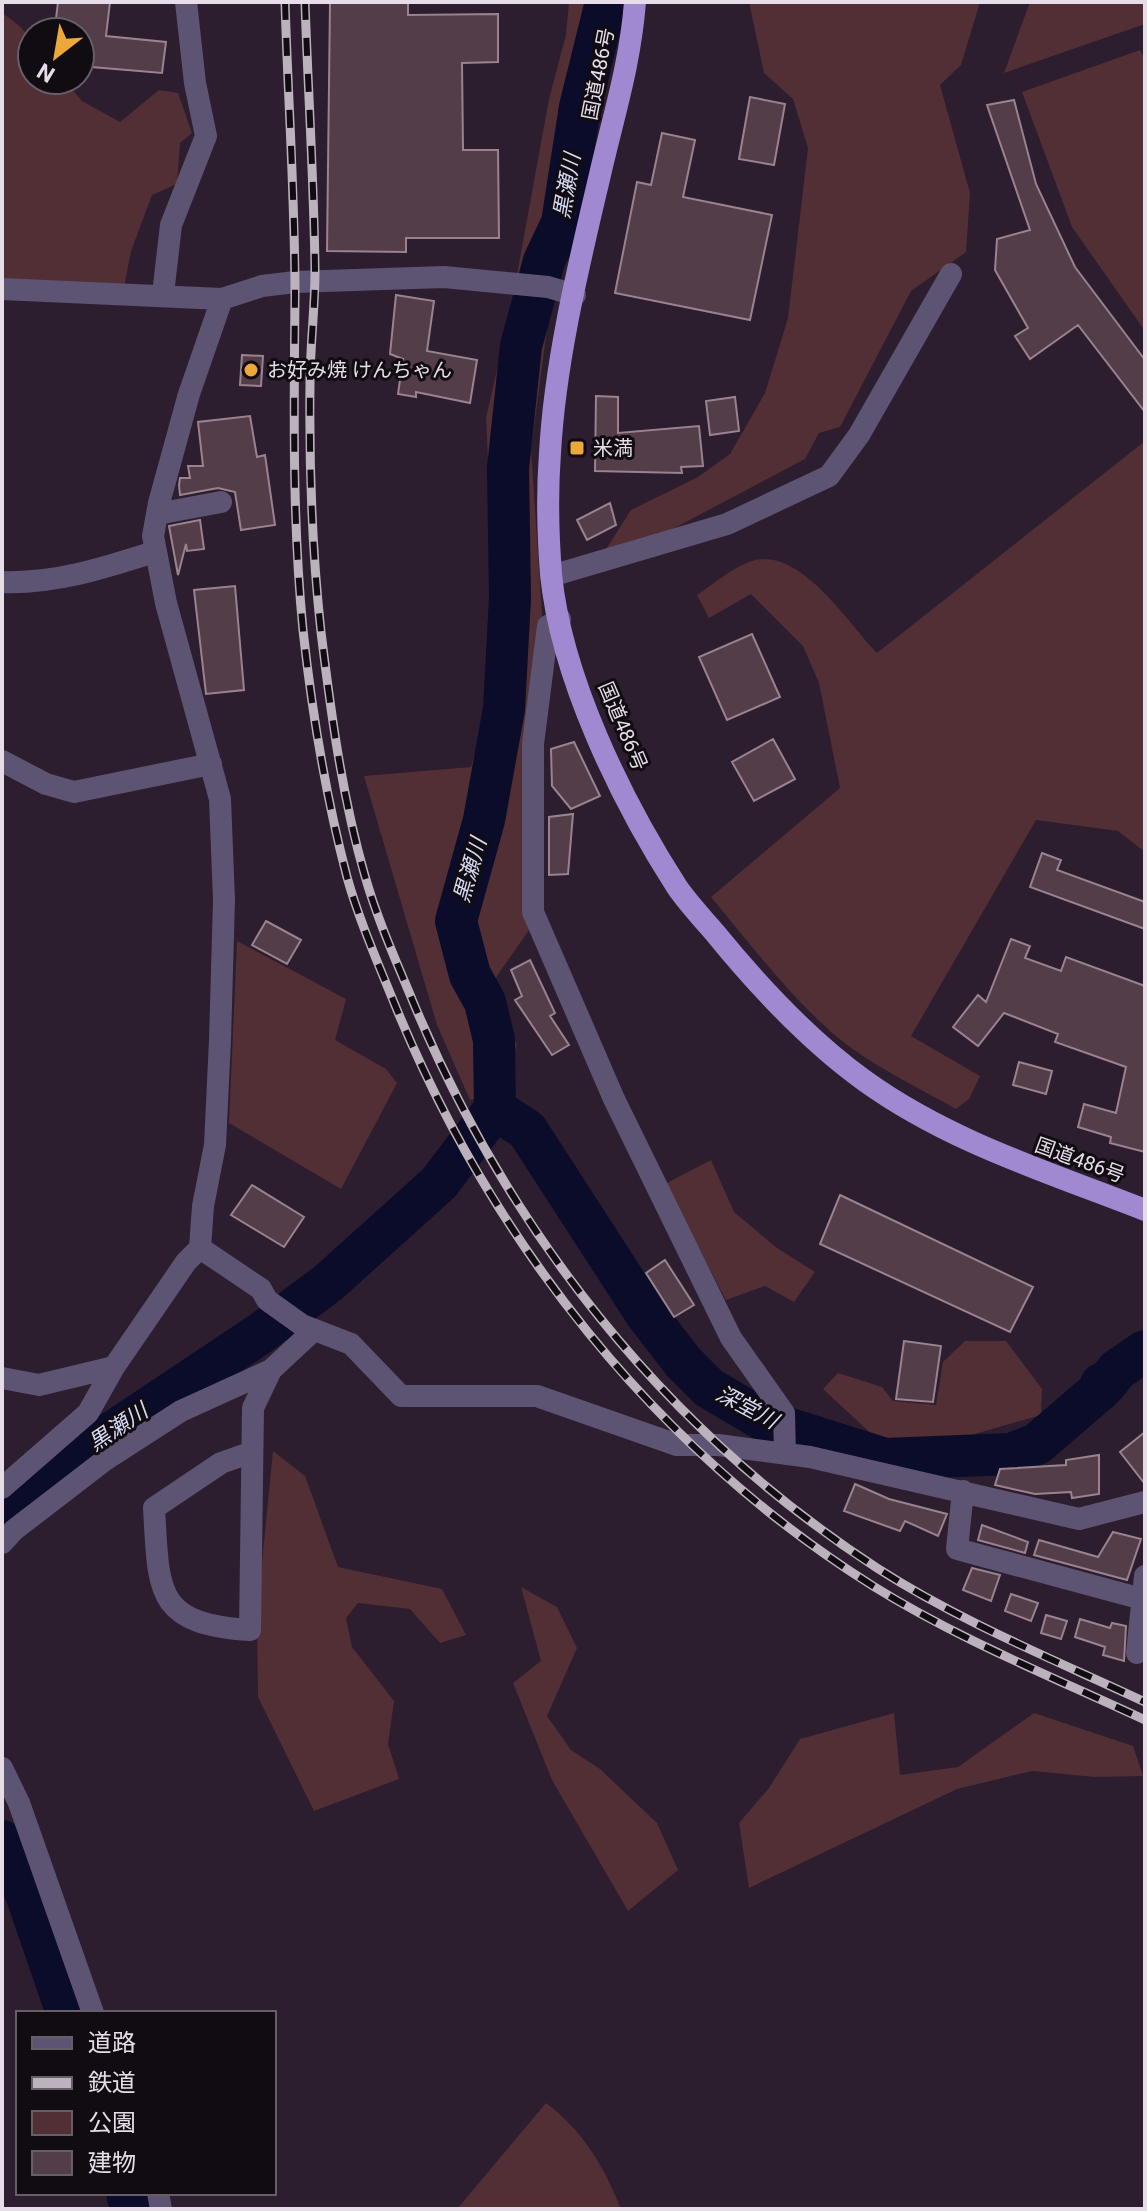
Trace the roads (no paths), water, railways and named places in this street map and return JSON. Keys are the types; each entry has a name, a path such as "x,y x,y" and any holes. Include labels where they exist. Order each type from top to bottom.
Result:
{"highway":[{"name":"国道486号","path":"635,2 630,59 599,178 575,295 555,402 549,454 551,576 573,669 600,741 678,889 788,1015 866,1081 960,1137 1145,1210"}],"street":[{"path":"163,294 171,225 206,136 195,83 186,2"},
{"path":"551,576 727,524 829,476 859,435 951,274"},
{"path":"2,289 222,299 262,286 295,282 444,277 548,287 575,295"},
{"path":"2,1488 88,1413 114,1367 186,1262 200,1248 203,1206 215,1145 224,900 220,799 154,552 157,514 189,394 222,299"},
{"path":"157,514 221,502"},
{"path":"2,582 28,583 86,573 154,552"},
{"path":"560,619 548,626 533,744 533,912 614,1099 731,1338 784,1413 785,1447"},
{"path":"2,761 46,784 74,792 211,764"},
{"path":"200,1248 261,1289 267,1300 307,1328 351,1344 401,1396 537,1396 677,1445 785,1447 1079,1519 1145,1502"},
{"path":"252,1452 221,1463 154,1508 159,1583 172,1607 209,1627 250,1630 253,1408 271,1370 307,1328"},
{"path":"2,1378 39,1385 114,1367"},
{"path":"2,1543 14,1530 105,1460 181,1411 271,1370"},
{"path":"963,1491 957,1549 1142,1599"},
{"path":"1137,1653 1145,1576"},
{"path":"2,1768 10,1806 92,2011"}],"waterway":[{"name":"黒瀬川","path":"2,1506 261,1333 328,1283 439,1183 495,1109 494,1040 485,1002 470,975 456,921 484,820 504,709 510,598 508,468 521,346 544,261 562,223 580,107 606,2"},
{"name":"深堂川","path":"495,1109 527,1130 646,1314 683,1362 709,1388 765,1421 885,1459 1011,1454 1037,1444 1101,1389 1101,1384 1106,1384 1117,1370 1145,1351"},
{"name":"黒瀬川","path":"2,1841 26,1894 66,2011"},
{"name":"黒瀬川","path":"128,2195 131,2209"}],"railway":[{"path":"285,2 295,259 295,504 299,588 311,692 326,786 352,893 395,1005 434,1092 480,1176 531,1257 589,1333 652,1404 720,1471 794,1531 905,1605 1006,1657 1145,1720"},
{"path":"305,2 315,271 310,370 313,539 329,693 350,816 369,891 448,1079 493,1162 543,1241 599,1316 660,1387 727,1453 799,1513 909,1588 1009,1640 1145,1702"}],"place":[{"name":"お好み焼 けんちゃん","path":"251,370"},
{"name":"米満","path":"577,448"}]}
